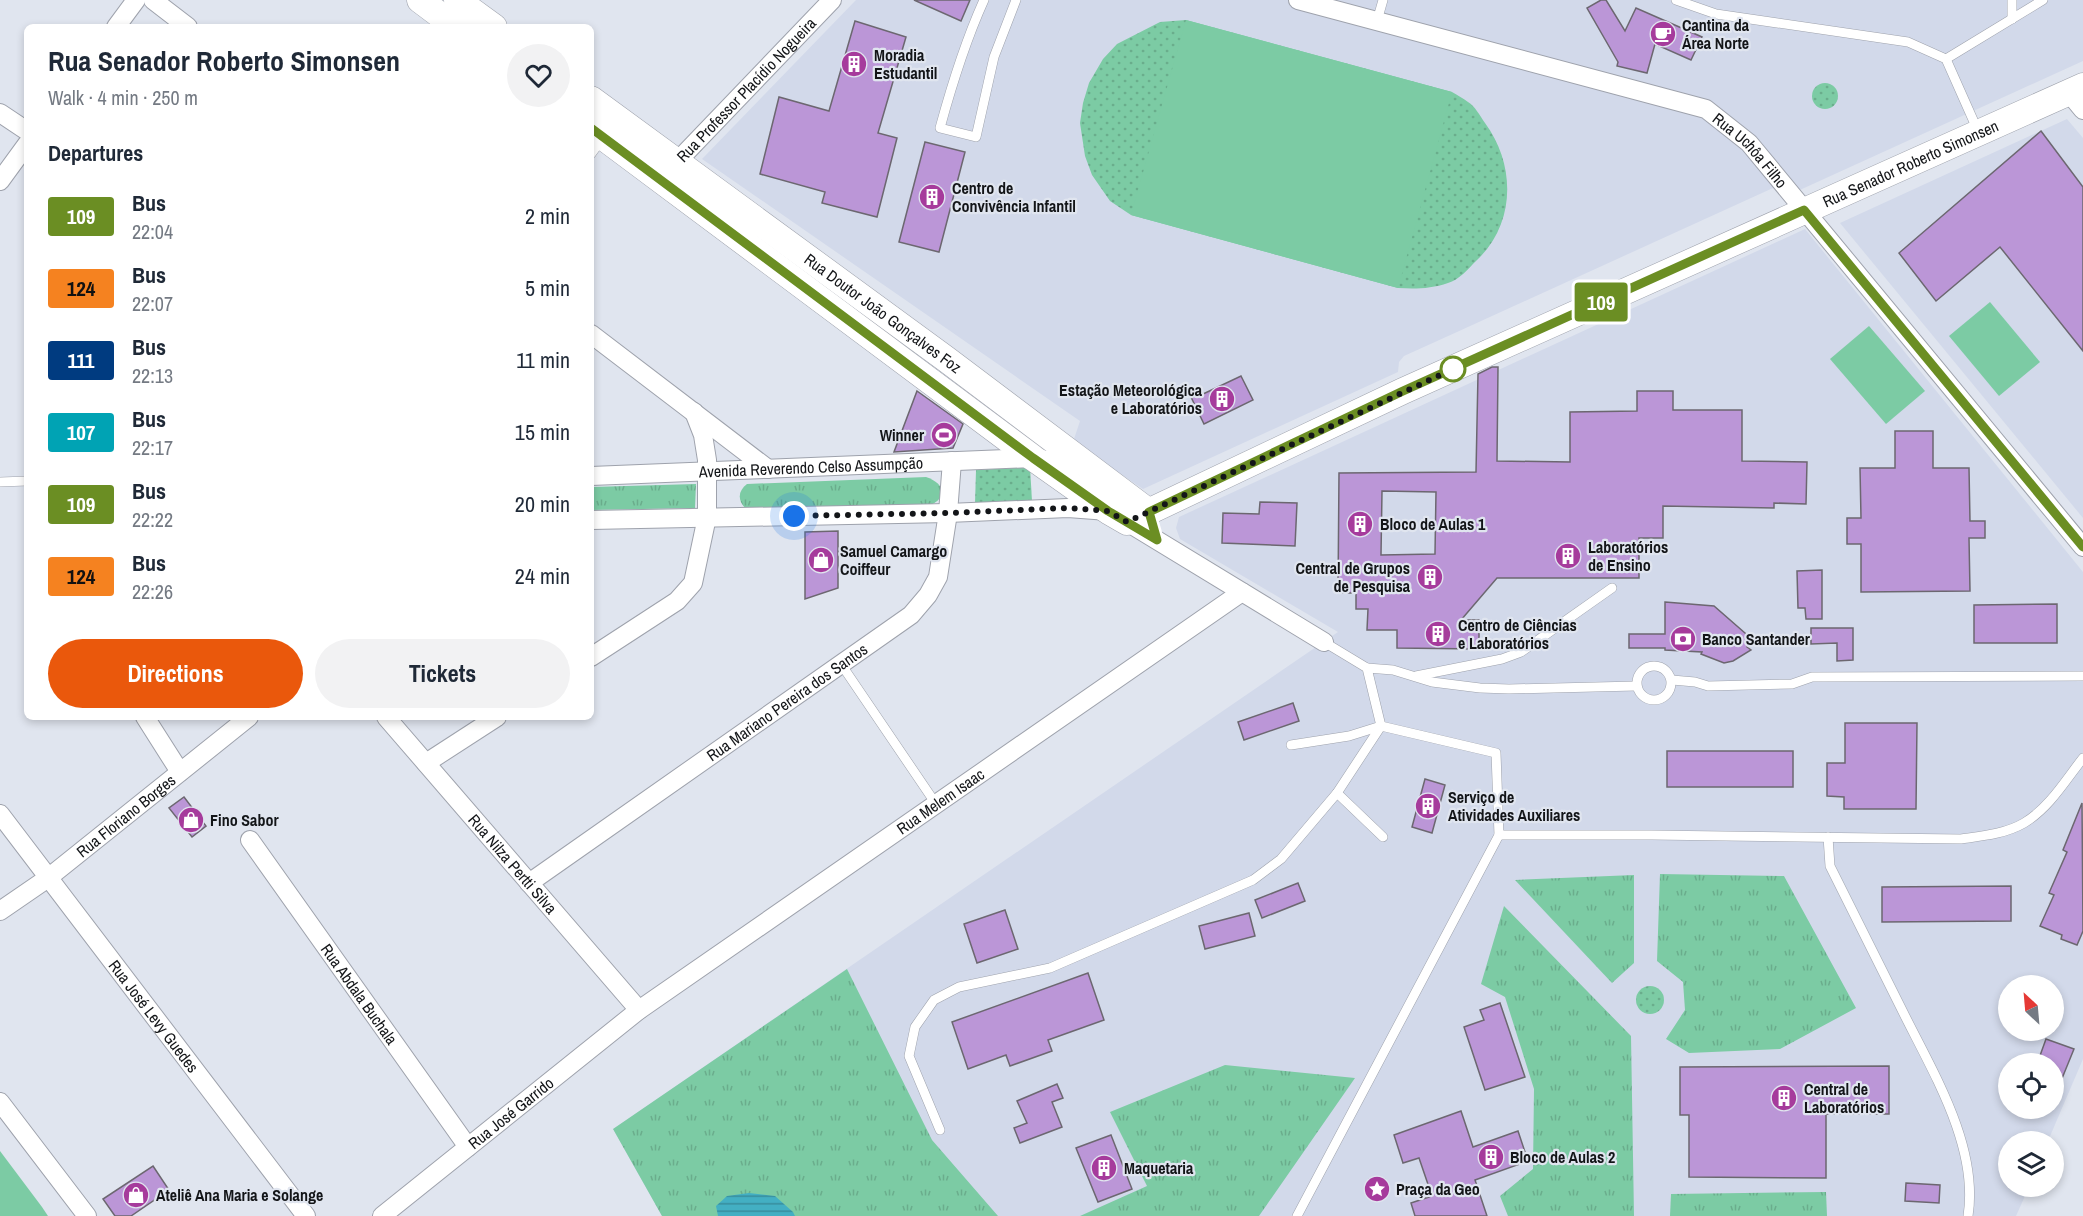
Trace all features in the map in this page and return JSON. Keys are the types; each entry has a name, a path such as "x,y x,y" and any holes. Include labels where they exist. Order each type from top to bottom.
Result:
{"street":[{"path":"118,24 136,0"},
{"path":"153,0 184,24"},
{"path":"420,0 452,24"},
{"path":"457,0 490,24"},
{"name":"Rua Professor Placídio Nogueira","path":"668,171 832,0"},
{"name":"Rua Uchôa Filho","path":"1298,0 1706,109 1749,143 2083,547"},
{"name":"Rua Senador Roberto Simonsen","path":"1128,515 1804,210 1979,133 2078,96"},
{"name":"Rua Doutor João Gonçalves Foz","path":"594,102 668,171 1033,458 1128,515"},
{"path":"0,113 24,129"},
{"name":"Rua Doutor João Gonçalves Foz","path":"595,139 668,171 1090,466 1128,515"},
{"path":"0,181 24,148"},
{"path":"594,336 768,469"},
{"path":"594,655 677,601 693,583 707,517 707,471 703,435 694,412"},
{"name":"Avenida Reverendo Celso Assumpção","path":"594,476 1033,458 1090,466"},
{"name":"Rua Mariano Pereira dos Santos","path":"529,883 911,615 928,595 938,577 948,513 952,461"},
{"path":"594,520 948,513 1068,508 1128,515 1157,540 1324,642"},
{"name":"Rua Melem Isaac","path":"639,1010 1242,592"},
{"path":"147,720 180,772"},
{"name":"Rua Floriano Borges","path":"0,911 48,878 245,720"},
{"name":"Rua Nilza Pertti Silva","path":"389,720 639,1010"},
{"path":"426,763 492,720"},
{"name":"Rua José Levy Guedes","path":"0,814 306,1216"},
{"name":"Rua Abdala Buchala","path":"250,840 468,1147"},
{"name":"Rua José Garrido","path":"382,1216 639,1010"},
{"path":"0,1102 87,1216"}],"lane":[{"path":"984,0 951,85 940,128 976,137 994,57 1016,0"},
{"path":"1377,21 1383,0"},
{"path":"1676,0 1716,14 1908,42 1946,59 1979,133"},
{"path":"2012,0 2012,19"},
{"path":"1946,59 2043,0"},
{"path":"0,482 24,481"},
{"path":"1413,676 1502,659 1521,652 1612,588"},
{"path":"1324,642 1367,668 1394,670 1432,682 1500,689 1636,686"},
{"path":"841,664 936,804"},
{"path":"1652,665 1665,668 1672,680 1669,694 1657,701 1643,698 1636,686 1640,672 1652,665"},
{"path":"940,1130 909,1056 915,1027 934,1000 959,987 1050,968 1253,880 1281,859 1337,793 1381,726 1367,668"},
{"path":"1672,680 1708,686 1792,684 1812,677 2083,676"},
{"path":"1291,745 1349,736 1381,726 1496,753 1499,835 1297,1216"},
{"path":"1499,835 1961,839 1997,834 2023,823 2047,804 2083,758"},
{"path":"1337,793 1383,837"},
{"path":"1828,837 1830,866 1942,1091 1961,1142 1971,1186 1968,1216"}],"shaded area":[{"path":"856,0 2083,0 2083,61 1791,194 1773,188 1404,356 1399,362 1398,372 1143,489 1073,442 1080,421 702,159"},
{"path":"2067,119 2083,138 2083,518 1840,223"},
{"path":"1805,229 2083,572 2083,1059 2064,1104 2064,1053 1998,1053 1998,1119 2057,1119 2052,1131 1998,1131 1998,1197 2025,1197 2016,1216 662,1216 613,1129 1338,632 1180,539 1176,528 1179,517"}],"green space":[{"path":"1186,20 1452,92 1471,104 1495,139 1506,175 1505,212 1499,230 1489,246 1467,271 1452,282 1429,287 1398,288 1131,215 1110,201 1092,175 1085,156 1080,123 1089,83 1103,59 1117,44 1160,22"},
{"path":"1186,20 1452,92 1398,288 1131,215"},
{"path":"1825,83 1834,87 1838,96 1834,105 1825,109 1816,105 1812,96 1816,87"},
{"path":"1990,302 2040,362 1999,396 1949,336"},
{"path":"1869,326 1925,391 1886,424 1830,359"},
{"path":"1030,467 1032,501 975,504 976,470"},
{"path":"926,477 937,483 942,490 940,498 930,505 746,509 740,499 740,493 747,484"},
{"path":"696,484 695,508 594,510 594,487"},
{"path":"1660,874 1784,876 1856,1008 1780,1049 1689,1053 1666,1039 1685,1010 1683,982 1657,961"},
{"path":"1634,875 1634,963 1612,983 1515,880"},
{"path":"1504,906 1631,1036 1634,1216 1508,1216 1500,1196 1533,1169 1534,1089 1505,997 1481,984"},
{"path":"847,969 932,1140 998,1216 662,1216 613,1129"},
{"path":"1650,986 1660,990 1664,1000 1660,1010 1650,1014 1640,1010 1636,1000 1640,990"},
{"path":"1225,1065 1355,1078 1259,1216 1080,1216 1147,1186 1110,1112"},
{"path":"0,1151 42,1207 48,1216 0,1216"},
{"path":"1826,1192 1827,1216 1670,1216 1671,1194"}],"water":[{"path":"749,1193 775,1196 795,1216 718,1216 716,1206 727,1196"}],"building":[{"path":"914,0 970,0 961,21"},
{"path":"1601,0 1606,0 1625,31 1636,8 1702,37 1691,60 1655,44 1647,73 1617,66 1618,62 1587,8"},
{"path":"855,21 906,37 878,133 897,138 877,217 822,203 825,192 760,174 779,97 829,111"},
{"path":"2041,131 2083,187 2083,351 2000,247 1936,301 1899,253"},
{"name":"Centro de Convivência Infantil","path":"925,142 965,152 939,252 899,242"},
{"path":"1492,367 1498,367 1497,461 1570,462 1570,412 1637,411 1637,391 1673,391 1673,410 1742,410 1742,461 1807,462 1806,504 1774,503 1774,508 1663,506 1663,538 1639,538 1639,578 1497,578 1461,620 1479,620 1479,649 1397,648 1397,630 1367,630 1368,609 1356,609 1356,593 1338,593 1339,473 1476,472 1478,374","holes":["1382,491 1436,492 1435,554 1381,555"]},
{"name":"Estação Meteorológica e Laboratórios","path":"1241,376 1253,400 1204,424 1191,397 1201,395"},
{"path":"917,391 963,424 953,448 894,452"},
{"path":"1895,431 1933,431 1933,468 1969,468 1970,521 1985,521 1985,538 1969,538 1970,591 1861,592 1861,544 1847,544 1847,518 1861,518 1860,468 1895,468"},
{"path":"1260,502 1297,503 1295,546 1222,543 1223,513 1259,514"},
{"name":"Samuel Camargo Coiffeur","path":"838,531 838,588 805,599 805,532"},
{"path":"1822,570 1822,619 1806,619 1805,608 1798,608 1797,571"},
{"path":"1665,602 1714,606 1753,640 1747,647 1751,650 1733,661 1724,663 1701,654 1702,652 1665,650 1665,648 1629,648 1629,634 1665,634"},
{"path":"2057,604 2057,643 1974,643 1974,605"},
{"path":"1811,628 1853,628 1853,660 1837,661 1837,643 1811,644"},
{"path":"1293,703 1299,721 1244,740 1238,722"},
{"path":"1845,723 1917,723 1916,809 1844,809 1844,797 1827,796 1827,763 1845,763"},
{"path":"1667,751 1793,751 1793,787 1667,787"},
{"name":"Serviço de Atividades Auxiliares","path":"1425,779 1445,785 1432,833 1412,827"},
{"name":"Fino Sabor","path":"184,797 206,826 192,837 169,808"},
{"path":"2082,803 2083,931 2077,945 2061,939 2062,935 2040,926 2054,895 2049,893 2067,852 2063,850"},
{"path":"1298,883 1305,901 1262,918 1255,900"},
{"path":"2011,886 2011,921 1882,922 1882,887"},
{"path":"1005,910 1018,949 977,963 964,924"},
{"path":"1249,913 1255,936 1205,949 1199,926"},
{"path":"1088,973 1104,1020 1048,1040 1052,1051 1010,1066 1006,1055 968,1069 952,1022"},
{"path":"1500,1003 1525,1077 1485,1090 1464,1027 1484,1020 1480,1010"},
{"path":"2045,1041 2074,1049 2064,1074 2064,1053 2041,1053"},
{"path":"1889,1066 1889,1114 1826,1114 1826,1178 1689,1177 1689,1115 1680,1115 1680,1067"},
{"path":"1057,1084 1063,1098 1052,1102 1062,1127 1020,1143 1014,1128 1027,1123 1017,1101"},
{"path":"1461,1111 1473,1147 1518,1131 1528,1161 1475,1180 1487,1216 1415,1216 1411,1203 1432,1196 1419,1158 1403,1163 1394,1135"},
{"name":"Maquetaria","path":"1111,1135 1132,1189 1098,1202 1076,1148"},
{"name":"Ateliê Ana Maria e Solange","path":"153,1166 169,1190 131,1216 115,1216 103,1199"},
{"path":"1906,1183 1940,1185 1939,1203 1905,1201"}],"bus line":[{"name":"109","path":"594,130 1033,458 1108,511 1157,540 1149,512 1403,391 1804,210 2083,547"}],"place":[{"name":"Cantina da Área Norte","path":"1663,34"},
{"name":"Moradia Estudantil","path":"854,64"},
{"name":"Centro de Convivência Infantil","path":"932,197"},
{"name":"Estação Meteorológica e Laboratórios","path":"1222,399"},
{"name":"Winner","path":"944,435"},
{"name":"Bloco de Aulas 1","path":"1360,524"},
{"name":"Laboratórios de Ensino","path":"1568,556"},
{"name":"Samuel Camargo Coiffeur","path":"821,560"},
{"name":"Central de Grupos de Pesquisa","path":"1430,577"},
{"name":"Centro de Ciências e Laboratórios","path":"1438,634"},
{"name":"Banco Santander","path":"1683,639"},
{"name":"Serviço de Atividades Auxiliares","path":"1428,806"},
{"name":"Fino Sabor","path":"191,820"},
{"name":"Central de Laboratórios","path":"1784,1098"},
{"name":"Bloco de Aulas 2","path":"1491,1157"},
{"name":"Maquetaria","path":"1104,1168"},
{"name":"Praça da Geo","path":"1377,1189"},
{"name":"Ateliê Ana Maria e Solange","path":"136,1195"}],"route":[{"path":"794,516 1068,508 1108,511 1127,522 1453,369"}]}
